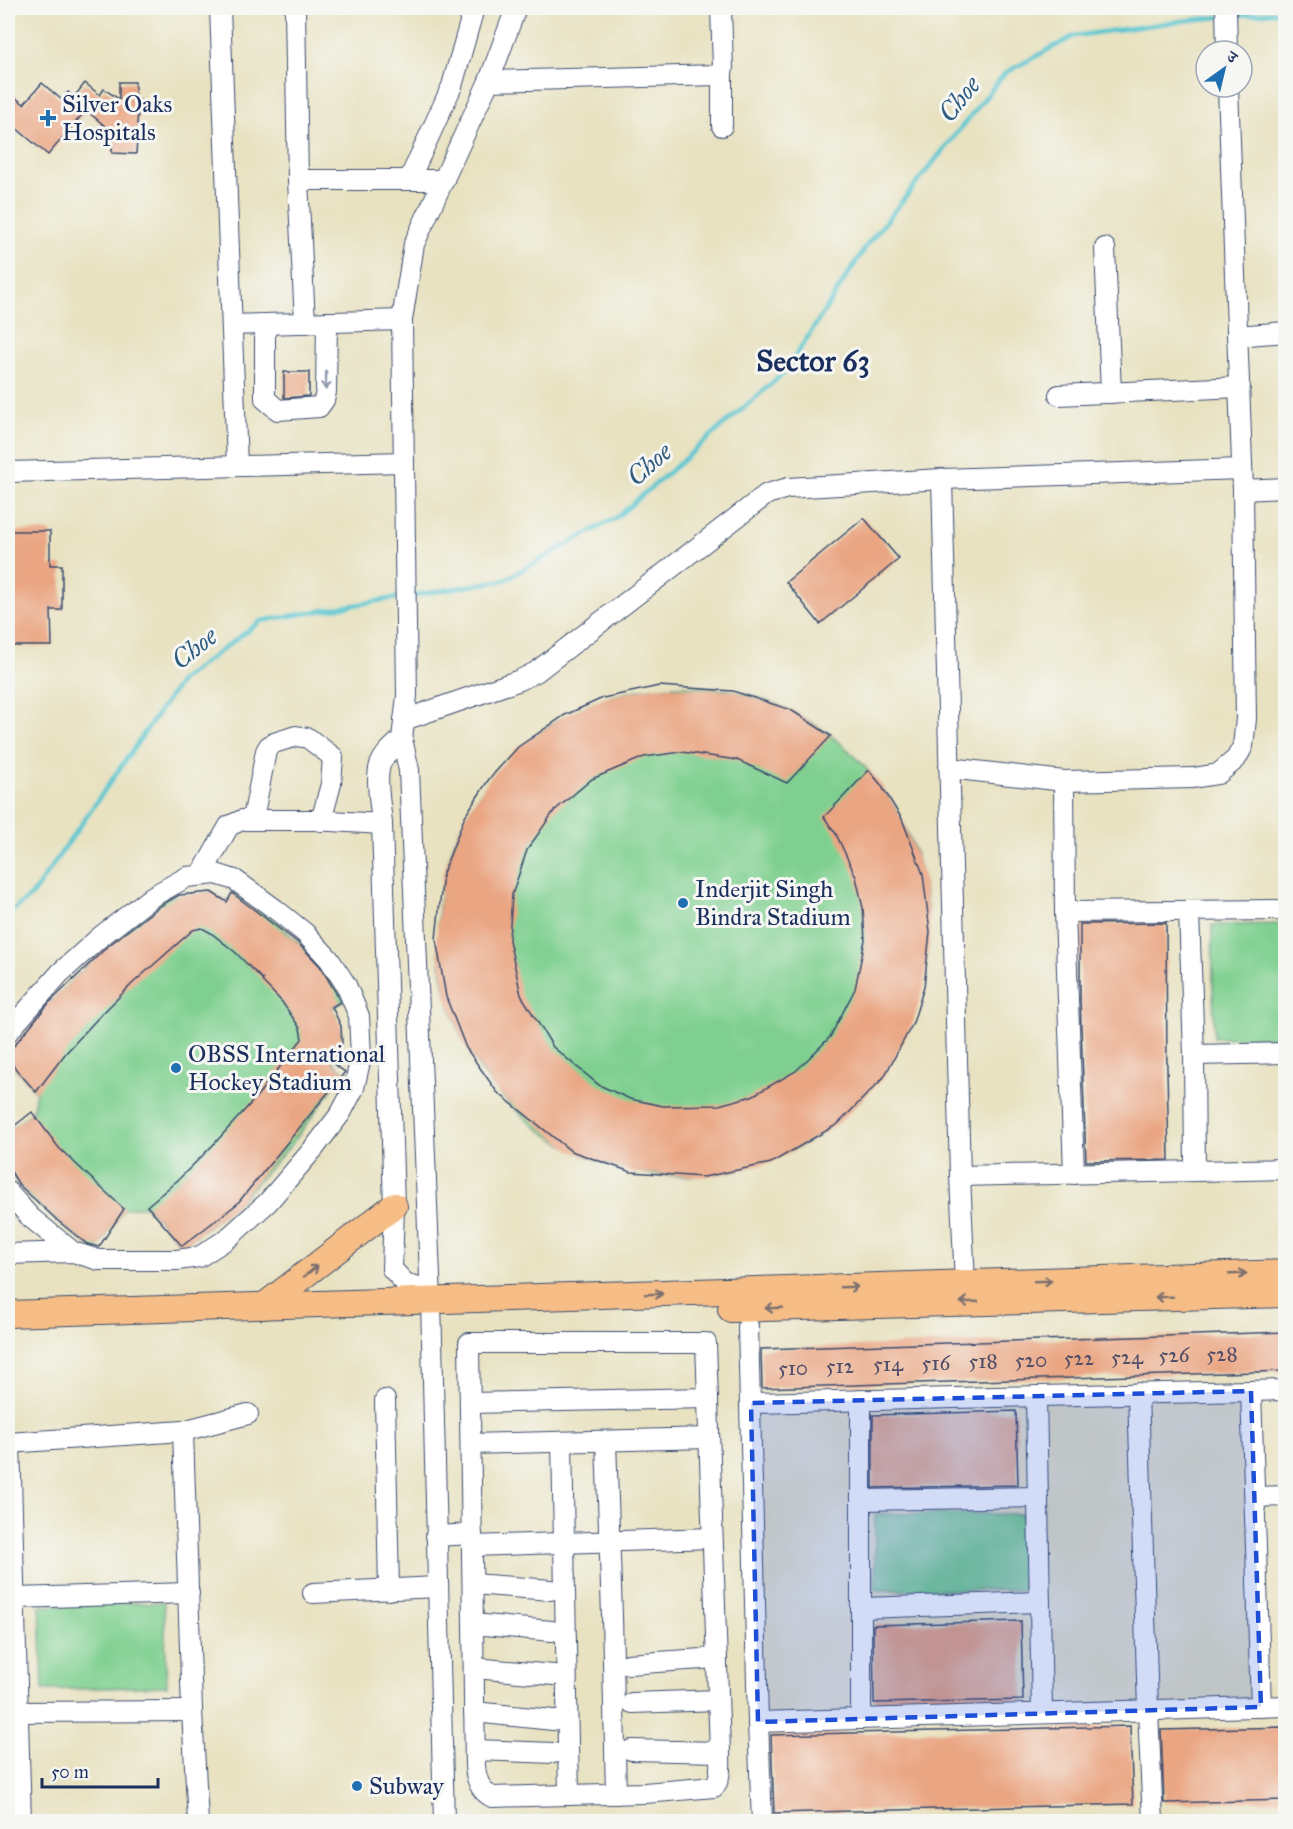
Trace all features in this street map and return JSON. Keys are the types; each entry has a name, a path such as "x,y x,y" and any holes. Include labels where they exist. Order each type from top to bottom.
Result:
{"main road":[{"path":"264,1306 394,1206"},
{"path":"8,1314 1286,1273"},
{"path":"8,1330 430,1302 1286,1294"}],"street":[{"path":"220,8 237,466"},
{"path":"295,8 298,180 305,323"},
{"path":"409,180 452,86 474,8"},
{"path":"444,1821 424,1103 410,770 403,730 407,696 402,320 414,244 489,81 516,8"},
{"path":"721,8 722,126"},
{"path":"1226,8 1227,39"},
{"path":"489,81 716,76 722,73"},
{"path":"949,768 1064,780 1193,778 1218,774 1236,759 1243,746 1246,719 1243,490 1228,99"},
{"path":"298,180 444,180"},
{"path":"1105,248 1112,393"},
{"path":"232,325 402,320"},
{"path":"266,324 266,399 278,410 319,407 324,400 327,322"},
{"path":"1237,336 1286,332"},
{"path":"1059,395 1240,387"},
{"path":"8,472 404,462"},
{"path":"430,1302 406,1284 392,1269 394,1206 382,824 378,775 380,764 403,730 537,672 767,494 788,488 942,479 1242,470"},
{"path":"942,479 960,1176 965,1284"},
{"path":"1243,490 1286,488"},
{"path":"253,819 266,751 274,743 296,736 308,738 333,757 331,784 321,821"},
{"path":"1064,780 1065,912 1074,1174"},
{"path":"201,875 229,826 242,820 382,824"},
{"path":"8,1032 60,973 100,937 153,896 187,878 216,874 235,880 297,927 329,959 346,985 359,1016 362,1057 354,1088 341,1113 268,1202 227,1239 199,1257 177,1260 99,1260 73,1252 8,1254"},
{"path":"1065,912 1286,910"},
{"path":"1189,911 1195,1171"},
{"path":"1194,1055 1286,1053"},
{"path":"391,1101 424,1103"},
{"path":"960,1176 1286,1169"},
{"path":"8,1192 30,1217 73,1252"},
{"path":"748,1326 762,1821"},
{"path":"469,1343 706,1343 720,1752 718,1782 714,1787 616,1794 492,1797 486,1794 476,1775 470,1403 469,1343"},
{"path":"751,1403 1286,1390"},
{"path":"1251,1391 1261,1707"},
{"path":"1138,1394 1153,1821"},
{"path":"1036,1396 1042,1713"},
{"path":"470,1403 708,1398"},
{"path":"385,1400 389,1590"},
{"path":"861,1400 861,1719"},
{"path":"21,1821 9,1443 183,1431 248,1414"},
{"path":"183,1431 198,1821"},
{"path":"471,1444 709,1438"},
{"path":"606,1441 616,1794"},
{"path":"562,1442 569,1795"},
{"path":"1255,1497 1286,1496"},
{"path":"861,1500 1037,1497"},
{"path":"436,1536 472,1540 564,1543 712,1538"},
{"path":"473,1584 551,1590"},
{"path":"313,1593 437,1587"},
{"path":"15,1598 189,1593"},
{"path":"862,1608 1040,1602"},
{"path":"473,1624 552,1631"},
{"path":"628,1664 717,1658"},
{"path":"474,1668 554,1675"},
{"path":"633,1703 718,1700"},
{"path":"758,1722 1286,1706"},
{"path":"18,1712 192,1711"},
{"path":"474,1713 553,1720"},
{"path":"475,1750 554,1753"},
{"path":"631,1750 720,1752"}],"highlighted area":[{"path":"1251,1391 1261,1707 758,1722 751,1403"}],"green space":[{"name":"Inderjit Singh Bindra Stadium","path":"683,686 731,690 777,704 819,727 857,757 887,795 910,837 924,883 928,931 924,979 910,1025 887,1067 857,1105 819,1135 777,1158 731,1172 683,1176 635,1172 589,1158 547,1135 509,1105 479,1067 456,1025 442,979 438,931 442,883 456,837 479,795 509,757 547,727 589,704 635,690"},
{"name":"OBSS International Hockey Stadium","path":"234,890 277,922 319,962 345,1000 332,1008 342,1036 333,1063 345,1072 291,1145 237,1204 182,1246 146,1206 124,1209 96,1251 34,1201 23,1190 8,1168 8,1131 32,1112 36,1092 8,1060 8,1053 47,1006 113,939 164,897 211,892 227,901"},
{"path":"1285,924 1285,1037 1214,1038 1212,925"},
{"path":"875,1514 1024,1514 1024,1590 875,1590"},
{"path":"164,1602 167,1686 43,1690 40,1606"}],"building":[{"path":"119,82 135,82 135,96 144,104 138,112 137,124 144,131 137,139 136,154 112,153 112,137 104,131 106,127 86,110 48,155 9,122 13,117 8,113 8,102 12,95 24,104 42,83 62,100 68,92 74,97 85,83 100,95 104,89 119,99"},
{"path":"284,372 309,372 309,396 284,398"},
{"path":"864,518 899,559 820,624 786,582"},
{"path":"8,531 50,531 50,565 62,565 62,610 51,610 52,646 8,646"},
{"path":"659,686 733,691 791,710 831,736 787,783 737,760 682,752 644,757 592,779 554,811 527,850 512,895 509,940 521,995 553,1047 599,1085 630,1099 663,1106 719,1105 752,1096 796,1071 830,1037 855,989 865,940 863,908 856,877 836,834 824,817 869,770 902,819 923,874 930,932 924,987 913,1023 884,1077 838,1124 771,1163 704,1177 631,1172 571,1151 497,1092 466,1048 446,997 436,939 443,873 465,816 489,779 518,747 565,715 603,698"},
{"path":"211,892 227,902 232,893 297,942 320,966 340,1002 332,1007 341,1026 342,1045 332,1063 345,1072 237,1204 182,1246 147,1206 178,1180 213,1145 253,1101 302,1039 300,1028 263,980 235,952 211,933 202,928 193,930 133,983 97,1019 65,1054 36,1092 8,1060 8,1053 49,1003 108,946 160,906 179,895"},
{"path":"1166,923 1169,1160 1086,1161 1080,999 1080,924"},
{"path":"32,1112 59,1148 124,1209 99,1247 87,1244 58,1221 19,1185 8,1167 8,1131"},
{"path":"1286,1332 1286,1371 762,1388 761,1349"},
{"path":"1016,1411 1018,1485 873,1488 873,1415"},
{"path":"1021,1621 1023,1700 874,1703 873,1625"},
{"path":"1130,1726 1133,1804 774,1813 771,1735"},
{"path":"1286,1727 1286,1800 1164,1803 1161,1730"}],"waterway":[{"name":"Choe","path":"1231,16 1286,11"},
{"name":"Choe","path":"410,596 504,580 617,517 785,372 867,245 1005,73 1074,36 1220,17"},
{"name":"Choe","path":"8,914 32,895 181,680 261,621 401,597"}],"place":[{"name":"Silver Oaks Hospitals","path":"48,118"},
{"name":"Inderjit Singh Bindra Stadium","path":"683,903"},
{"name":"OBSS International Hockey Stadium","path":"176,1068"},
{"name":"Subway","path":"357,1786"}],"district":[{"name":"Sector 63","path":"813,361"}]}
